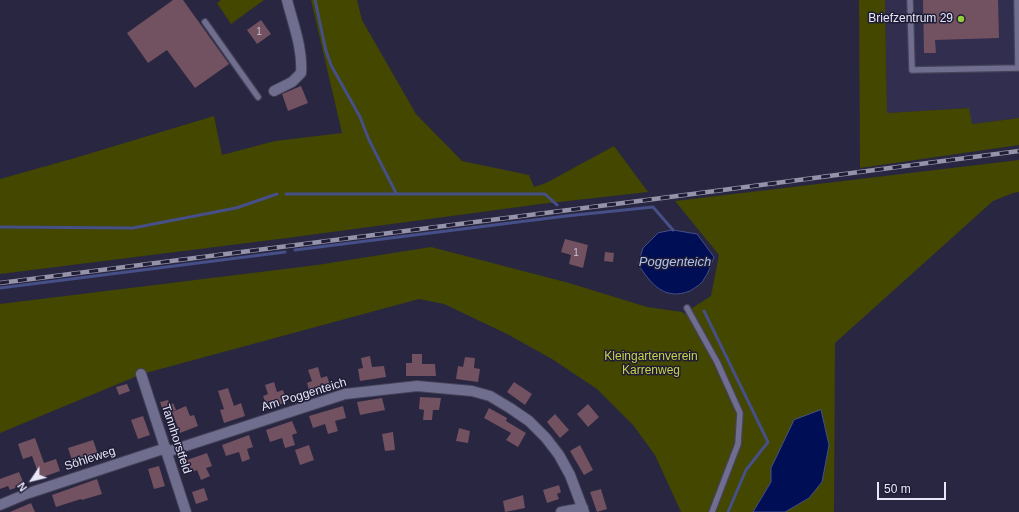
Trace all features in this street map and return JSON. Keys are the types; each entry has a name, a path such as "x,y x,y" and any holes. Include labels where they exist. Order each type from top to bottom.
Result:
{"street":[{"path":"274,91 292,82 301,73 302,62 297,35 287,0"},
{"name":"Tannhorstfeld","path":"141,374 186,512"},
{"name":"Am Poggenteich","path":"166,450 345,394 417,386 446,388 490,396 529,421 546,438 559,455 570,475 583,510"},
{"name":"Söhleweg","path":"0,505 26,494 166,450"},
{"path":"561,512 583,510"}],"lane":[{"path":"910,0 912,70 1018,68 1017,0"},
{"path":"205,22 258,97"},
{"path":"687,308 717,362 740,413 738,444 712,512"}],"shaded area":[{"path":"885,0 1019,0 1019,118 972,124 968,108 887,113"}],"green space":[{"path":"221,0 264,0 231,24 217,3"},
{"path":"311,0 357,0 362,20 416,114 462,161 529,175 534,187 546,183 614,146 648,192 541,204 0,274 0,179 214,116 222,155 275,141 342,133"},
{"path":"859,0 885,0 887,113 969,108 972,124 1019,118 1019,145 860,168"},
{"name":"Kleingartenverein Karrenweg","path":"1019,160 1019,192 993,201 835,343 834,512 785,512 809,498 771,468 771,482 753,512 681,512 655,455 633,425 597,389 552,359 507,334 444,304 419,299 142,374 0,433 0,304 317,265 431,247 569,283 647,307 682,312 689,317 736,406 689,310 711,296 719,255 675,201"}],"water":[{"name":"Poggenteich","path":"673,230 697,234 714,257 702,283 690,291 681,294 673,294 659,289 653,284 638,264 643,248 658,233"},
{"path":"821,410 829,445 822,482 809,498 785,512 753,512 771,482 771,468 794,420"}],"building":[{"path":"173,0 183,0 229,64 195,88 167,50 148,63 127,33"},
{"name":"Briefzentrum 29","path":"923,0 998,0 999,38 935,40 936,53 924,53"},
{"path":"261,20 271,34 257,44 247,30"},
{"path":"301,86 308,103 288,111 282,94"},
{"path":"565,239 588,245 583,268 569,264 571,255 561,252"},
{"path":"605,252 614,253 613,262 604,261"},
{"path":"412,354 422,354 422,364 435,364 436,376 406,376 406,363 412,363"},
{"path":"370,356 372,367 384,366 386,377 360,381 358,369 363,368 361,358"},
{"path":"465,357 475,358 474,368 480,369 478,382 456,379 458,366 463,367"},
{"path":"318,367 321,378 327,376 331,388 310,394 307,383 312,381 308,370"},
{"path":"274,382 277,392 283,390 287,402 268,409 263,396 268,394 265,385"},
{"path":"514,382 532,394 525,405 507,392"},
{"path":"127,384 130,391 119,395 116,387"},
{"path":"228,388 234,406 241,403 245,416 224,423 220,410 224,409 218,391"},
{"path":"420,397 441,398 439,410 433,410 432,420 423,420 424,410 419,409"},
{"path":"382,398 385,410 360,415 357,402"},
{"path":"168,400 170,405 173,403 176,410 164,414 160,402"},
{"path":"588,404 599,417 588,427 577,414"},
{"path":"186,406 190,416 194,415 198,426 180,433 172,412"},
{"path":"343,406 346,418 335,421 338,431 328,434 325,424 313,428 309,416"},
{"path":"489,408 507,418 506,421 526,433 518,447 506,440 511,433 484,418"},
{"path":"555,414 569,430 560,438 547,422"},
{"path":"143,416 150,435 138,439 131,420"},
{"path":"292,421 297,433 292,435 295,445 285,448 282,438 270,442 266,430"},
{"path":"459,428 470,431 468,443 456,441"},
{"path":"393,432 395,450 385,451 382,434"},
{"path":"249,435 253,447 247,449 250,459 242,462 239,452 226,456 222,445"},
{"path":"35,438 44,463 56,459 60,471 40,478 32,456 23,459 18,444"},
{"path":"93,440 99,457 74,466 68,448"},
{"path":"309,445 314,460 300,465 295,450"},
{"path":"580,445 593,470 584,475 570,451"},
{"path":"207,453 212,466 206,468 210,476 201,480 197,470 192,472 187,460"},
{"path":"159,466 165,486 154,489 148,469"},
{"path":"19,472 24,484 10,490 8,486 0,489 0,479"},
{"path":"97,479 102,494 56,507 52,495"},
{"path":"559,485 561,492 557,494 559,499 547,503 543,490"},
{"path":"204,488 208,500 196,504 192,492"},
{"path":"601,489 607,509 597,512 590,492"},
{"path":"523,495 525,508 505,512 503,501"},
{"path":"31,503 35,512 10,512"}],"waterway":[{"path":"315,0 326,51 331,65 360,117 369,140 396,193"},
{"path":"0,227 133,228 236,208 277,194"},
{"path":"286,194 545,194 557,205"},
{"path":"295,250 566,216 653,207 673,230"},
{"path":"0,288 285,252"},
{"path":"704,311 768,442 746,470 728,512"}],"railway":[{"path":"0,283 1019,151"}],"place":[{"name":"Briefzentrum 29","path":"961,19"}]}
